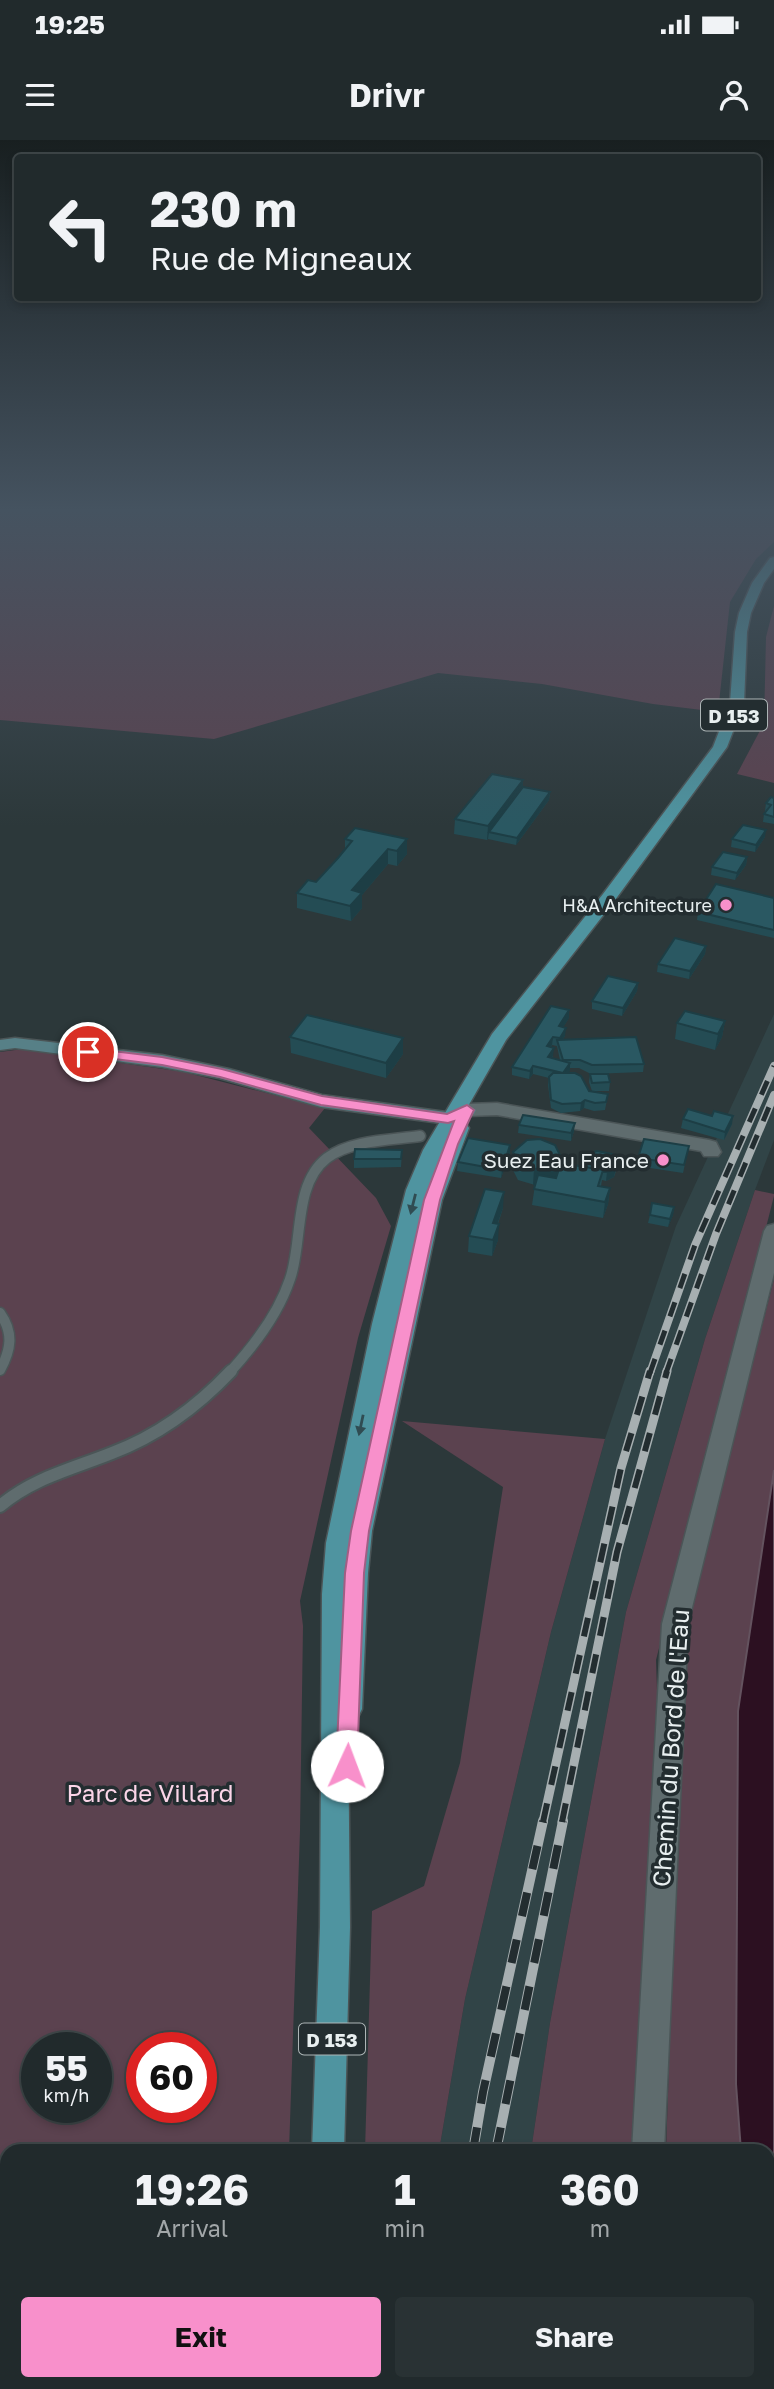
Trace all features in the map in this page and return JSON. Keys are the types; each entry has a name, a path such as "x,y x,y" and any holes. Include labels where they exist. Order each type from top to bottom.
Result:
{"main road":[{"name":"D 153","path":"328,2144 335,1927 347,1766 355,1573 360,1531 432,1200 458,1114 519,1009 609,897 710,764 728,731 740,687 741,632 744,616"}],"street":[{"path":"0,1045 15,1043 162,1061 222,1073 321,1101 458,1114 497,1109 709,1146 711,1152"},
{"name":"Chemin du Bord de l'Eau","path":"648,2144 675,1624 774,1231"}],"lane":[{"path":"0,1506 37,1481 130,1446 188,1410 230,1373 268,1322 294,1267 311,1177 327,1158 358,1147 420,1136"},
{"path":"0,1313 11,1334 10,1349 0,1370"}],"shaded area":[{"path":"774,1014 774,1140 705,1339 626,1612 550,2023 532,2144 440,2144 465,1999 551,1632 605,1439 676,1226"},
{"path":"774,1470 774,2144 740,2144 736,2084 738,1711"}],"green space":[{"path":"0,616 728,616 718,712 653,704 542,684 438,673 214,739 0,720"},
{"path":"771,616 774,616 774,783 737,774 764,723 766,637"},
{"name":"Parc de Villard","path":"23,1049 184,1072 325,1108 309,1128 376,1198 391,1226 358,1338 300,1601 303,1626 300,1831 289,2144 0,2144 0,1052"},
{"path":"755,1190 774,1194 656,1660 659,1748 635,2144 532,2144 550,2023 626,1612 705,1339"},
{"path":"774,1279 774,1470 738,1711 736,2084 740,2144 666,2144 684,1632"},
{"path":"402,1421 605,1439 551,1632 465,1999 440,2144 365,2144 372,1911 424,1886 460,1763 503,1487"}],"building":[{"path":"492,774 523,780 488,826 455,819"},
{"path":"523,787 550,792 517,838 489,832"},
{"path":"771,797 774,798 774,817 764,814 771,805 766,803"},
{"path":"743,825 766,830 756,845 732,839"},
{"path":"355,828 407,839 397,851 388,849 352,890 362,893 350,906 297,893 308,880 316,882 338,858 352,841 345,839"},
{"path":"723,852 747,857 737,873 712,867"},
{"path":"716,884 774,898 774,930 698,912"},
{"path":"675,938 706,946 690,971 658,964"},
{"path":"608,976 638,983 623,1008 592,1001"},
{"path":"551,1006 569,1010 559,1026 566,1028 560,1038 553,1037 547,1046 554,1048 548,1057 570,1063 563,1073 533,1066 530,1071 512,1067"},
{"path":"685,1011 725,1021 718,1034 677,1023"},
{"path":"307,1015 403,1038 386,1063 290,1037"},
{"path":"636,1037 644,1064 592,1065 580,1060 563,1060 557,1040"},
{"path":"553,1073 575,1073 581,1076 589,1091 608,1094 606,1102 585,1100 581,1103 562,1104 551,1100 549,1077"},
{"path":"590,1074 608,1074 610,1082 592,1083"},
{"path":"688,1109 712,1116 714,1111 733,1116 725,1132 683,1119"},
{"path":"523,1115 575,1123 571,1133 519,1125"},
{"path":"468,1138 510,1145 502,1170 458,1162"},
{"path":"540,1139 555,1145 561,1157 552,1167 534,1169 519,1163 513,1152 527,1140"},
{"path":"644,1139 689,1146 684,1165 638,1158"},
{"path":"355,1149 402,1150 401,1159 354,1159"},
{"path":"597,1151 612,1154 618,1159 615,1169 602,1172 603,1170 585,1165 588,1154"},
{"path":"561,1163 603,1170 598,1186 610,1188 605,1202 534,1189 538,1175 556,1178"},
{"path":"485,1189 504,1192 493,1223 499,1224 493,1240 469,1236"},
{"path":"652,1203 674,1207 670,1219 650,1215"}],"railway":[{"path":"650,1373 695,1245 774,1066"},
{"path":"666,1373 716,1234 774,1095"},
{"path":"543,1822 621,1468 650,1371"},
{"path":"562,1822 617,1552 667,1371"},
{"path":"474,2144 483,2092 543,1821"},
{"path":"497,2144 563,1821"}],"place":[{"name":"H&A Architecture","path":"726,905"},
{"name":"Suez Eau France","path":"663,1160"}],"route":[{"path":"88,1052 162,1061 222,1073 321,1101 448,1118 467,1110 451,1144 432,1200 412,1282 360,1531 355,1573 347,1766"}]}
